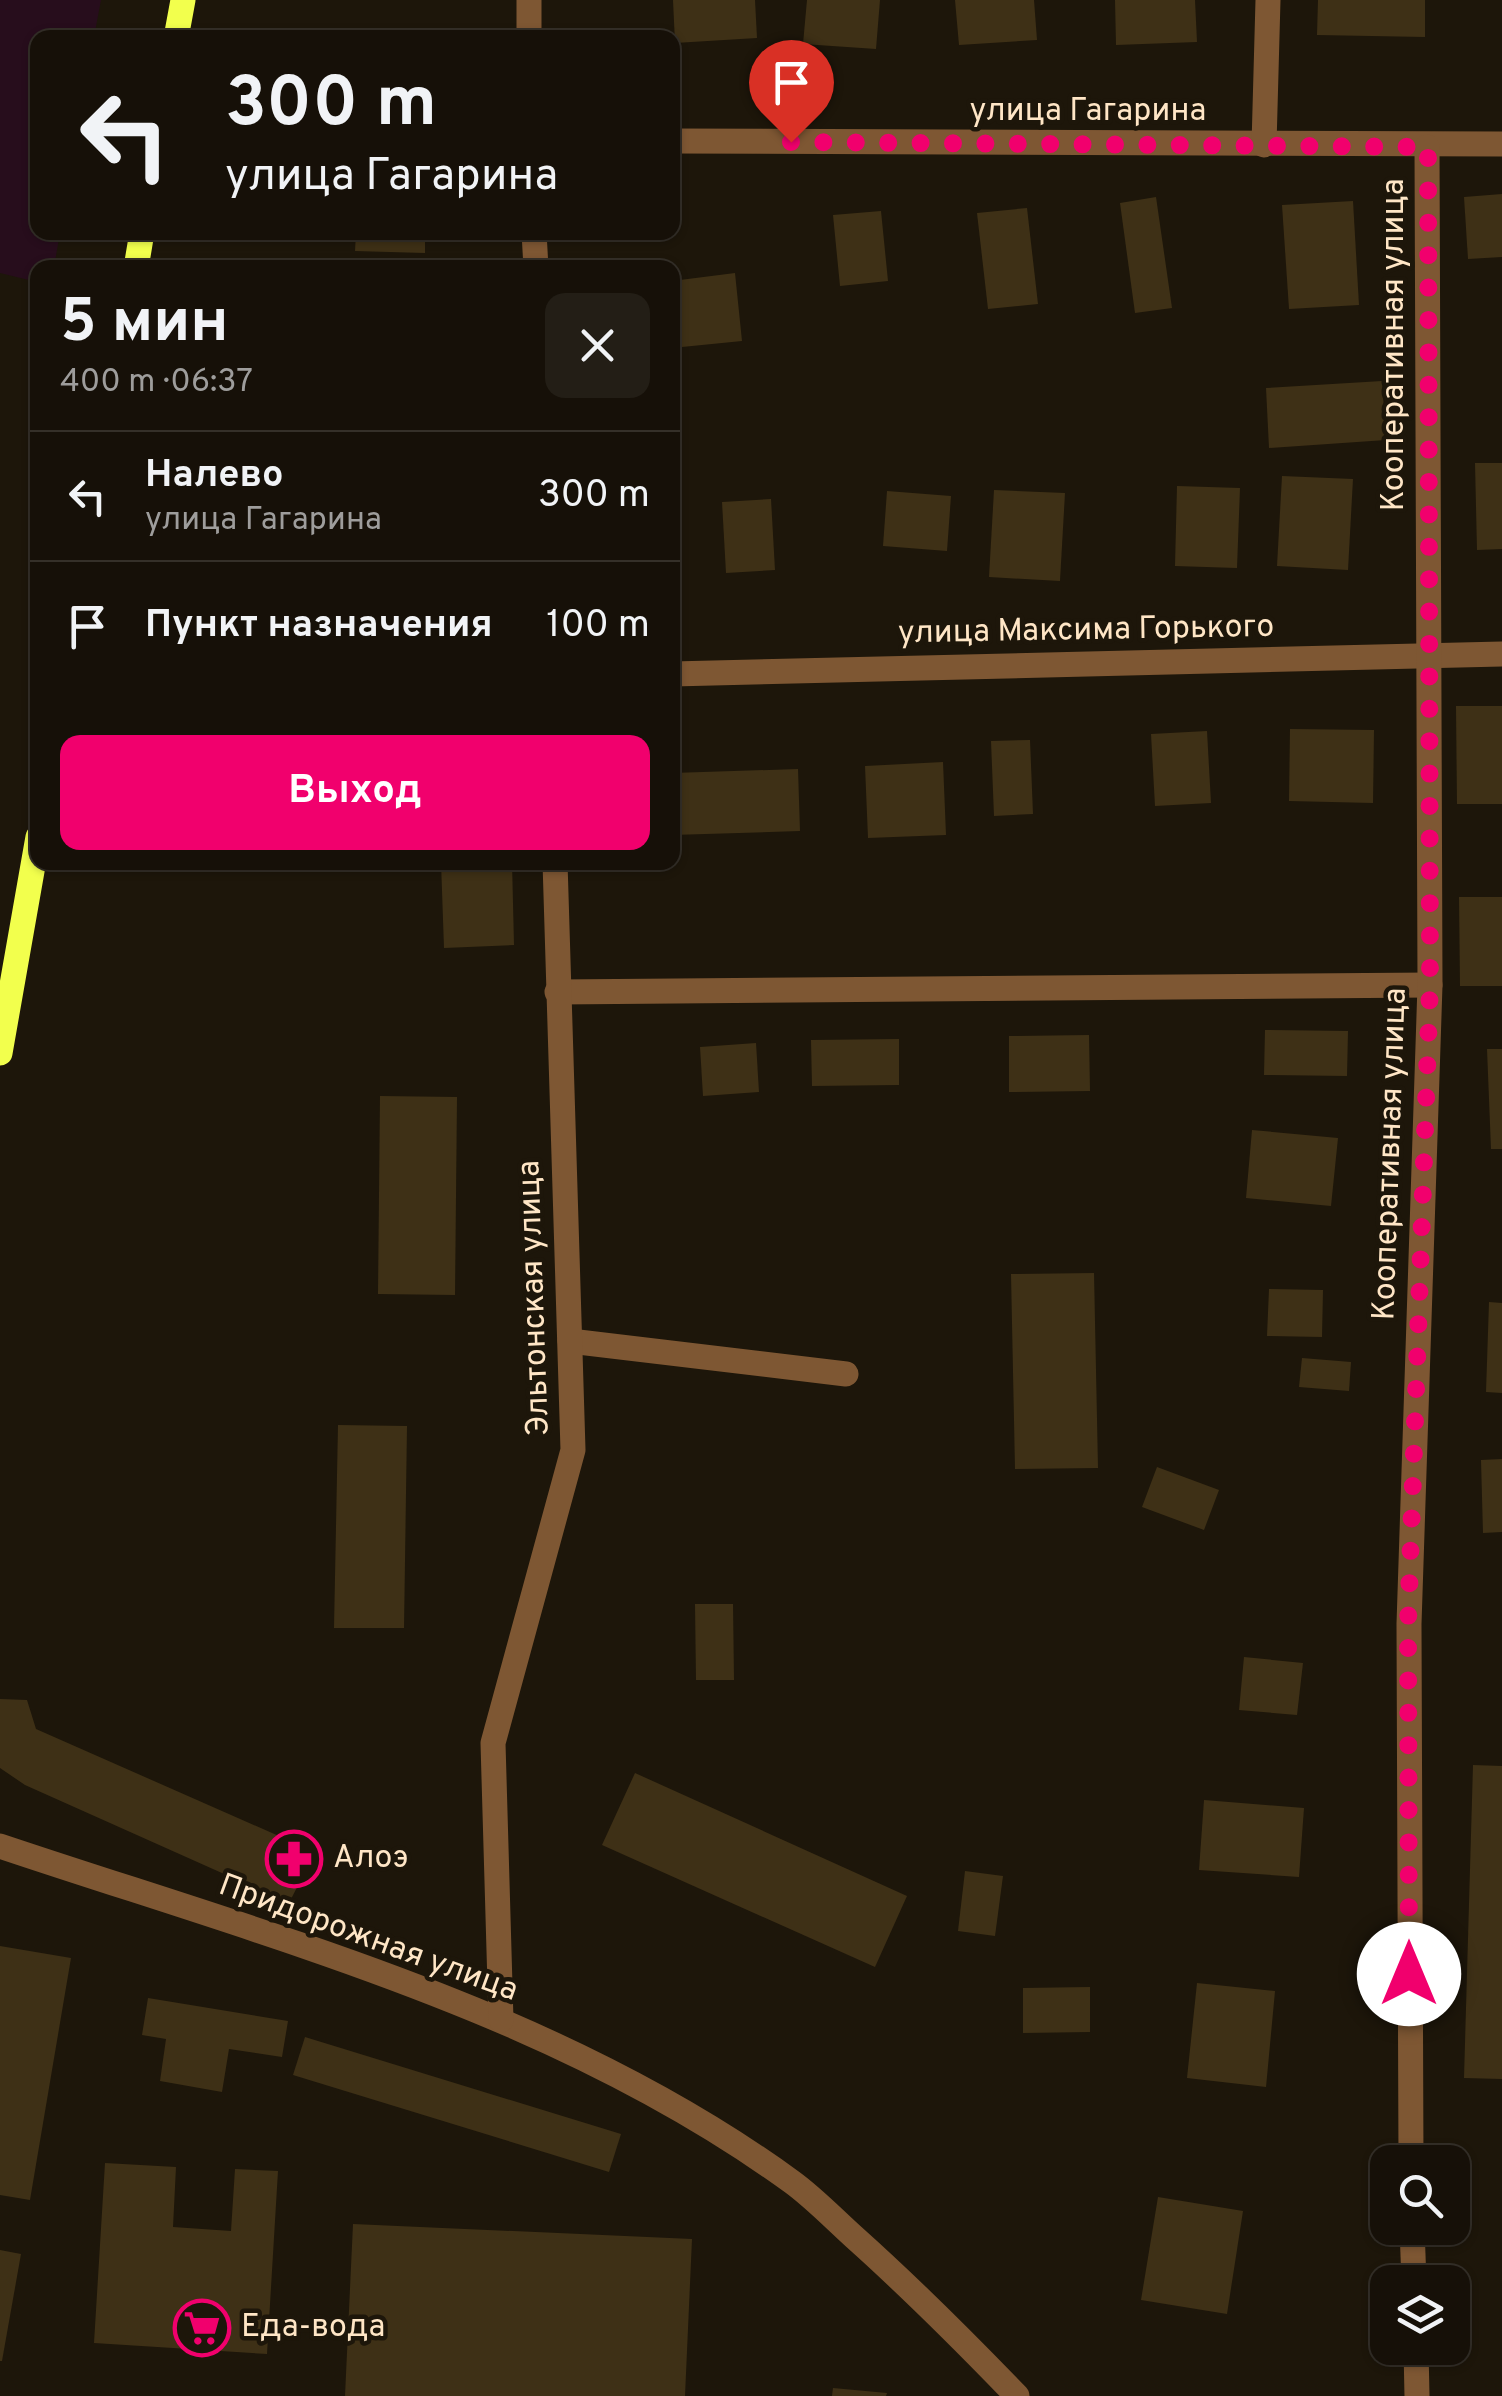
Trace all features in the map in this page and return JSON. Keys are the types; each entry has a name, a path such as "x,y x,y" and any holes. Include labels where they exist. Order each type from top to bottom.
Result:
{"main road":[{"path":"177,30 183,0"},
{"path":"0,1053 32,870"}],"street":[{"path":"529,0 529,30"},
{"path":"1264,146 1268,0"},
{"name":"улица Гагарина","path":"680,141 1428,147 1502,144"},
{"name":"Кооперативная улица","path":"1411,2145 1408,1624 1430,986 1428,147"},
{"name":"улица Максима Горького","path":"680,674 1502,654"},
{"name":"Эльтонская улица","path":"501,2020 494,1742 574,1450 555,870"},
{"path":"557,992 1430,986"},
{"path":"570,1341 846,1374"},
{"name":"Придорожная улица","path":"0,1846 324,1951 501,2020 667,2102 794,2183 925,2301 1017,2396"},
{"path":"1416,2365 1417,2396"}],"shaded area":[{"path":"0,0 101,0 95,30 30,30 30,240 59,240 55,260 30,260 30,280 0,273"}],"building":[{"path":"673,0 755,0 757,38 680,43 680,30 674,30"},
{"path":"807,0 880,0 876,49 803,44"},
{"path":"955,0 1034,0 1037,40 959,45"},
{"path":"1115,0 1195,0 1197,42 1116,45"},
{"path":"1318,0 1425,0 1425,37 1317,35"},
{"path":"1502,194 1502,257 1468,259 1464,197"},
{"path":"1156,197 1172,308 1135,313 1120,203"},
{"path":"1353,201 1359,305 1289,309 1282,205"},
{"path":"1027,208 1038,304 988,309 977,213"},
{"path":"881,211 888,281 840,286 833,215"},
{"path":"356,240 425,240 425,253 355,251"},
{"path":"735,273 742,341 680,347 680,280"},
{"path":"1382,381 1386,440 1269,448 1266,388"},
{"path":"1475,463 1502,463 1502,549 1477,550"},
{"path":"1282,476 1353,479 1348,570 1277,566"},
{"path":"1177,486 1240,488 1237,568 1175,566"},
{"path":"994,490 1065,493 1060,581 989,577"},
{"path":"887,491 951,496 947,551 883,546"},
{"path":"771,499 775,570 726,573 722,502"},
{"path":"1456,706 1502,706 1502,804 1457,804"},
{"path":"1290,729 1374,730 1373,803 1289,801"},
{"path":"1207,731 1211,803 1155,806 1151,734"},
{"path":"1030,740 1033,814 994,816 991,741"},
{"path":"943,762 946,835 868,838 865,766"},
{"path":"798,769 800,831 680,835 680,773"},
{"path":"441,870 512,870 514,945 444,948"},
{"path":"1459,897 1502,897 1502,986 1460,986"},
{"path":"1265,1030 1348,1031 1347,1076 1264,1075"},
{"path":"1089,1035 1090,1091 1009,1092 1009,1036"},
{"path":"899,1039 899,1085 812,1086 811,1040"},
{"path":"756,1043 759,1092 703,1096 700,1047"},
{"path":"1487,1049 1502,1049 1502,1149 1491,1149"},
{"path":"380,1096 457,1097 455,1295 378,1294"},
{"path":"1252,1130 1338,1138 1331,1206 1246,1198"},
{"path":"1094,1273 1098,1468 1015,1469 1011,1274"},
{"path":"1269,1289 1323,1290 1322,1337 1267,1336"},
{"path":"1489,1302 1502,1303 1502,1393 1486,1392"},
{"path":"1302,1358 1351,1362 1349,1391 1299,1387"},
{"path":"338,1425 407,1426 404,1628 334,1628"},
{"path":"1502,1459 1502,1532 1483,1533 1481,1460"},
{"path":"1157,1467 1219,1490 1204,1530 1142,1507"},
{"path":"695,1604 733,1604 734,1680 696,1680"},
{"path":"1244,1657 1303,1663 1297,1715 1239,1710"},
{"path":"0,1699 27,1700 36,1729 315,1852 289,1903 25,1785 0,1768"},
{"path":"1473,1765 1502,1766 1502,2079 1464,2078"},
{"path":"635,1773 907,1896 875,1967 602,1845"},
{"path":"1204,1800 1304,1808 1299,1877 1199,1870"},
{"path":"965,1871 1003,1876 995,1936 958,1931"},
{"path":"0,1946 71,1958 30,2200 0,2195"},
{"path":"1197,1983 1275,1991 1266,2087 1187,2078"},
{"path":"1090,1987 1090,2032 1023,2033 1023,1988"},
{"path":"148,1998 288,2021 282,2057 229,2049 222,2092 160,2081 166,2039 142,2035"},
{"path":"305,2037 621,2134 609,2172 293,2075"},
{"path":"105,2163 176,2167 173,2227 231,2231 235,2169 278,2171 267,2354 94,2343"},
{"path":"1158,2197 1243,2211 1227,2314 1141,2300"},
{"path":"353,2224 692,2239 685,2396 345,2396"},
{"path":"0,2250 21,2254 2,2361 0,2361"},
{"path":"833,2388 887,2393 832,2396"}],"place":[{"name":"Алоэ","path":"294,1859"},
{"name":"Еда-вода","path":"202,2328"}],"route":[{"path":"791,142 1428,147 1430,986 1408,1624 1409,1974"}]}
